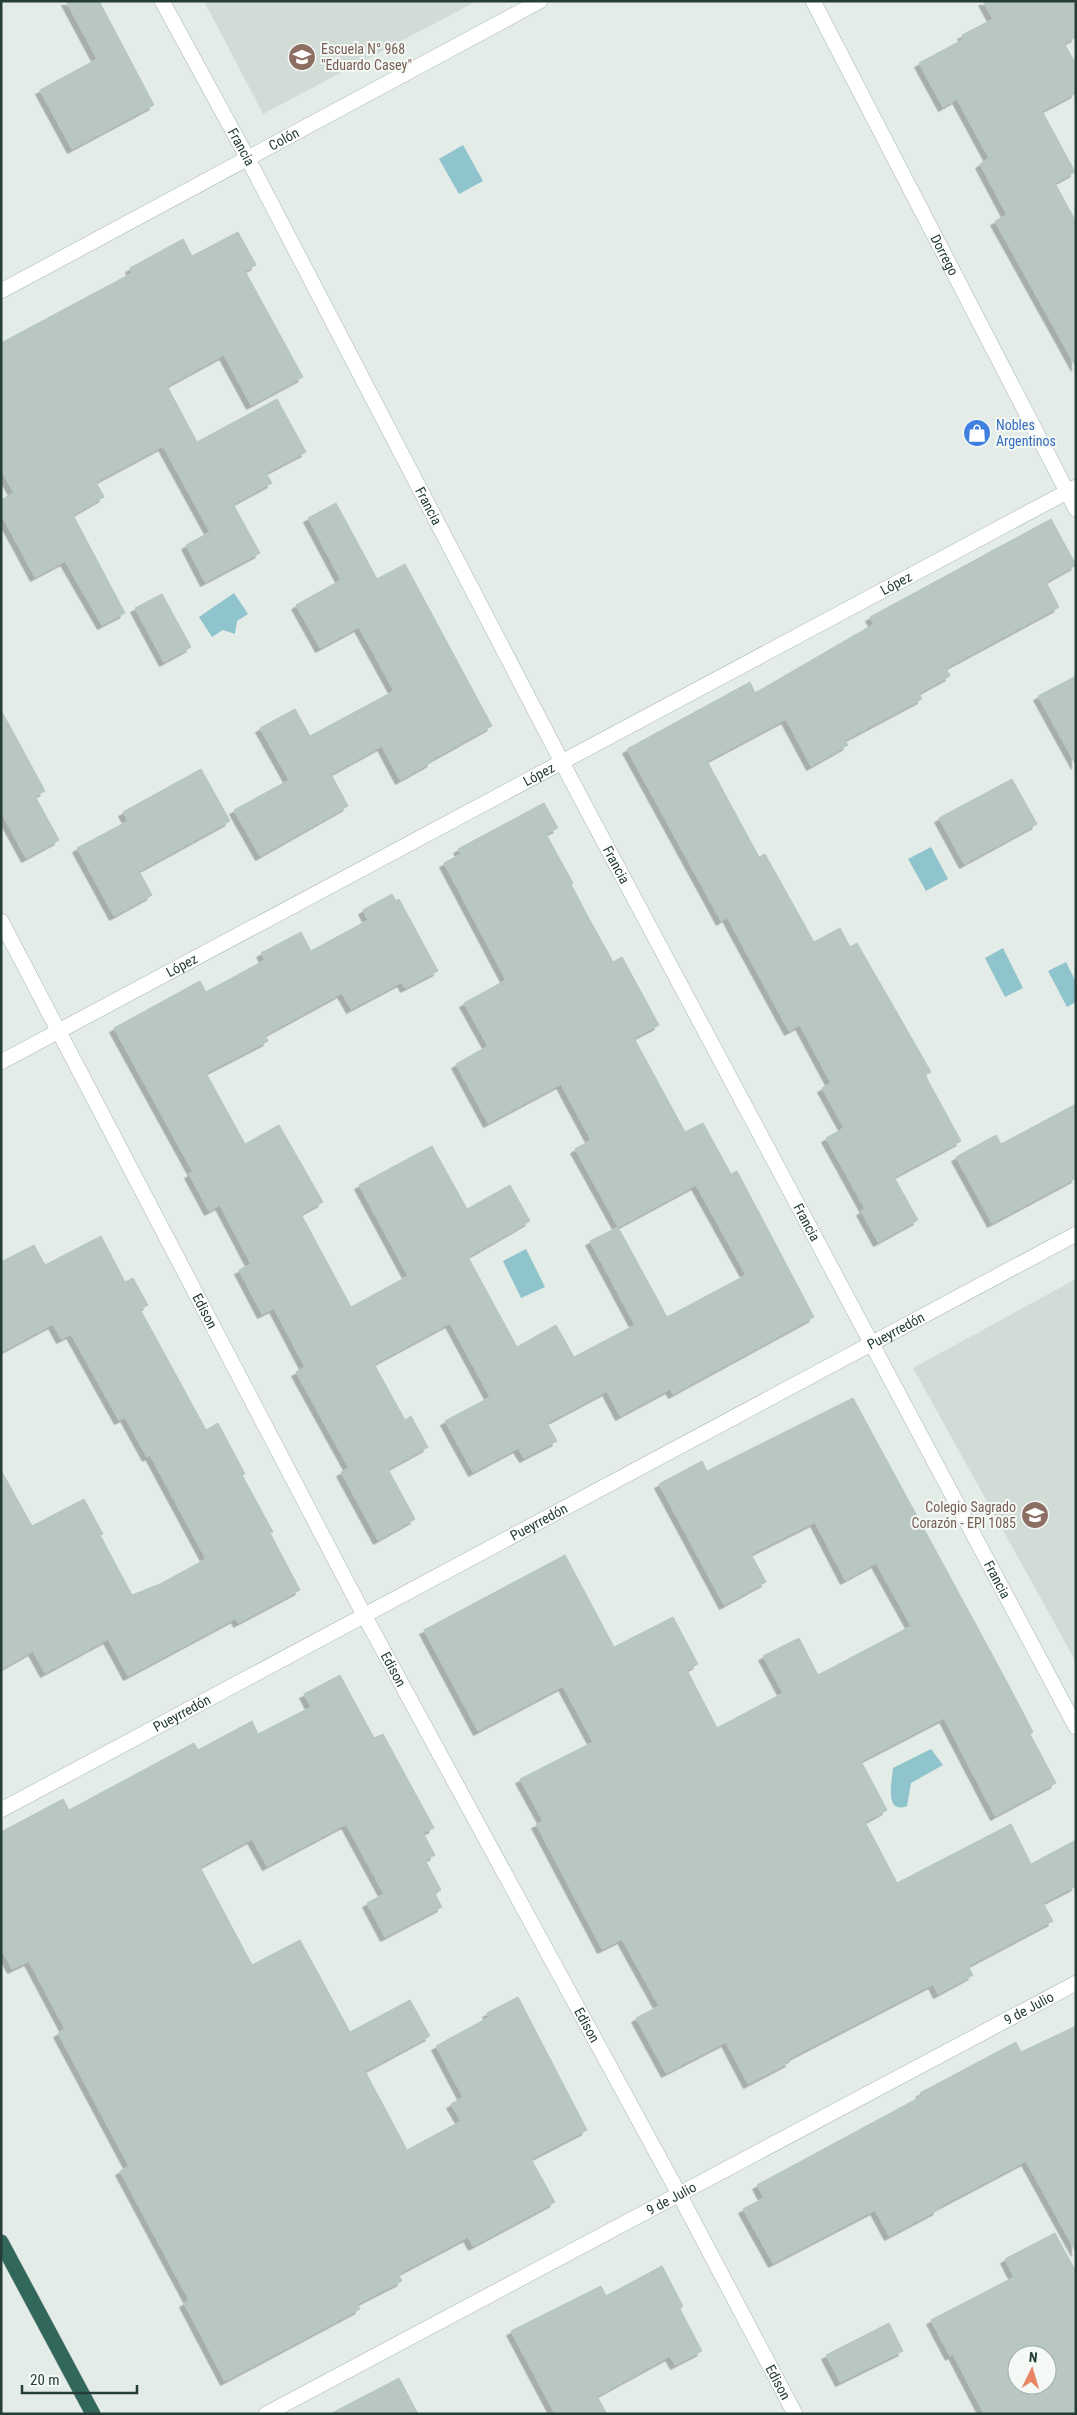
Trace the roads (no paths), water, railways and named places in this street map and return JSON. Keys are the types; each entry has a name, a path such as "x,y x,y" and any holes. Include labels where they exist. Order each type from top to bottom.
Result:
{"highway":[{"path":"1,2242 93,2414"}],"street":[{"name":"Francia","path":"162,1 247,157 562,762 1076,1727"},
{"name":"Colón","path":"1,291 540,1"},
{"name":"Dorrego","path":"813,1 1071,490 1076,509"},
{"name":"López","path":"1,1062 1071,490"},
{"name":"Edison","path":"1,921 364,1615 679,2194 795,2414"},
{"name":"Pueyrredón","path":"1,1810 1076,1234"},
{"name":"9 de Julio","path":"266,2414 1076,1983"}],"water":[{"path":"463,145 483,181 459,194 439,159"},
{"path":"234,593 248,614 237,621 235,634 223,630 212,637 199,617"},
{"path":"931,847 948,879 926,891 908,859"},
{"path":"1003,948 1023,988 1005,997 985,958"},
{"path":"1066,962 1076,982 1076,1002 1067,1007 1048,971"},
{"path":"526,1249 545,1287 521,1298 503,1261"},
{"path":"931,1749 943,1765 911,1783 907,1806 895,1806 891,1795 893,1768"}],"place":[{"name":"Escuela N° 968 \"Eduardo Casey\"","path":"302,57"},
{"name":"Nobles Argentinos","path":"977,433"},
{"name":"Colegio Sagrado Corazón - EPI 1085","path":"1035,1515"}]}
